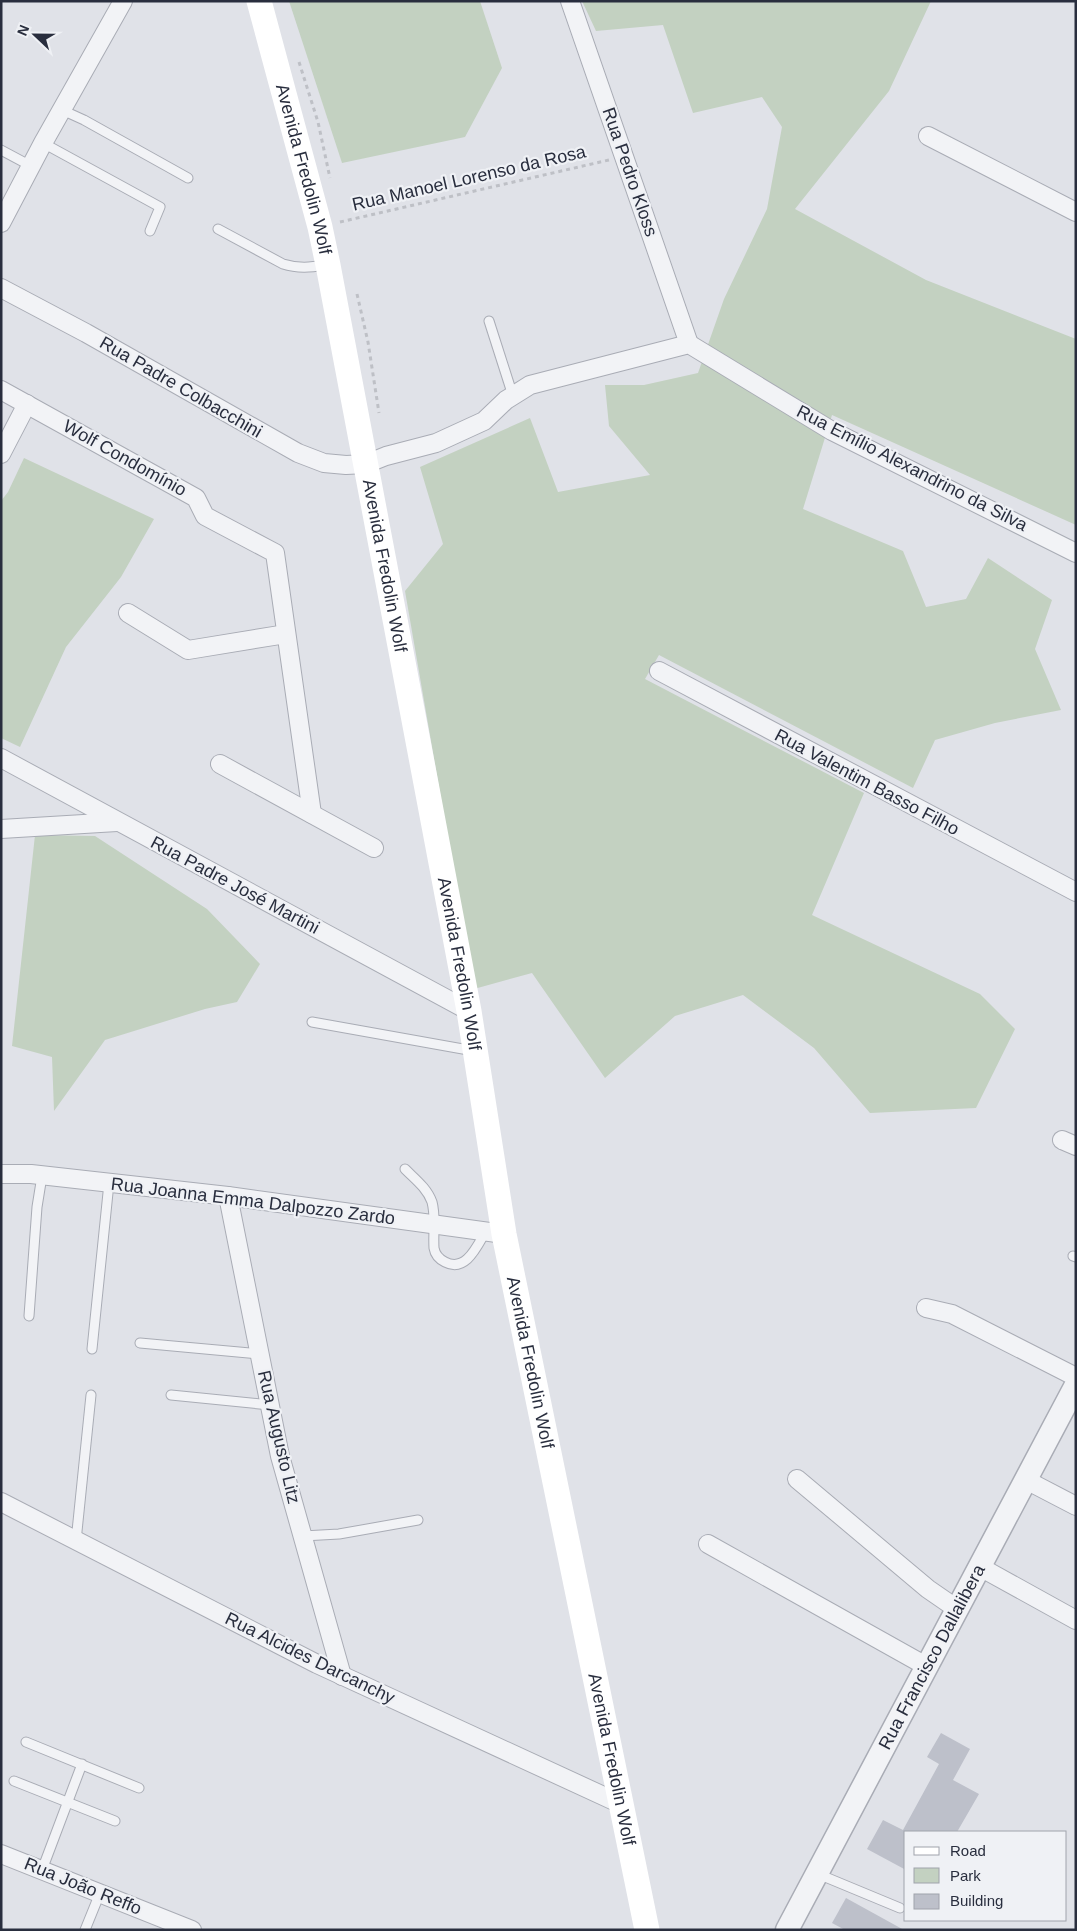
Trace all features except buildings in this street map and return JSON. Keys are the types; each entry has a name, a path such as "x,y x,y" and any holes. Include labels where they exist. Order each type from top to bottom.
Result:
{"main road":[{"name":"Avenida Fredolin Wolf","path":"259,1 320,227 328,265 476,1051 495,1233 623,1805 647,1930"}],"street":[{"path":"1,223 43,143 123,1"},
{"name":"Rua Pedro Kloss","path":"570,1 689,344"},
{"path":"928,136 1076,212"},
{"name":"Rua Padre Colbacchini","path":"1,288 86,332 298,453 324,463 366,464"},
{"path":"366,464 386,456 436,443 484,421 506,400 530,385 689,344"},
{"name":"Rua Emílio Alexandrino da Silva","path":"689,344 832,431 1076,553"},
{"name":"Wolf Condomínio","path":"1,390 196,498 206,516 275,553 312,814"},
{"path":"1,454 27,404"},
{"path":"128,613 188,650 286,634"},
{"name":"Rua Valentim Basso Filho","path":"658,672 1076,892"},
{"name":"Rua Padre José Martini","path":"1,758 469,1011"},
{"path":"220,764 374,848"},
{"path":"1,829 118,822"},
{"name":"Rua Joanna Emma Dalpozzo Zardo","path":"1,1174 42,1176 228,1196 495,1233"},
{"name":"Rua Augusto Litz","path":"228,1196 280,1456 342,1676"},
{"path":"926,1308 952,1314 1076,1377"},
{"name":"Rua Francisco Dallalibera","path":"787,1930 1076,1385"},
{"path":"797,1479 928,1589 957,1609"},
{"path":"1026,1480 1076,1506"},
{"name":"Rua Alcides Darcanchy","path":"1,1502 342,1676 623,1805"},
{"path":"708,1544 926,1666"},
{"path":"980,1567 1076,1620"},
{"name":"Rua João Reffo","path":"1,1854 100,1893 158,1924 192,1930"}],"lane":[{"path":"62,110 84,120 188,178"},
{"path":"43,143 160,207 150,231"},
{"path":"1,150 31,166"},
{"path":"218,229 283,264 308,268 328,265"},
{"path":"490,321 513,396"},
{"path":"312,1022 476,1051"},
{"path":"405,1169 426,1190 432,1201 435,1225 434,1249 439,1259 450,1265 463,1263 495,1233"},
{"path":"29,1316 37,1206 42,1176"},
{"path":"92,1350 109,1183"},
{"path":"140,1343 260,1354"},
{"path":"76,1541 91,1395"},
{"path":"171,1395 270,1405"},
{"path":"303,1536 339,1534 418,1520"},
{"path":"26,1742 139,1788"},
{"path":"42,1870 82,1764"},
{"path":"14,1782 115,1821"},
{"path":"816,1873 900,1908"},
{"path":"86,1930 100,1893"}],"path":[{"name":"Rua Manoel Lorenso da Rosa","path":"320,227 625,157"}],"green space":[{"path":"289,1 480,1 502,68 465,137 342,163"},
{"path":"582,1 931,1 889,91 795,209 926,280 1076,339 1076,525 832,415 803,509 903,551 926,607 966,599 988,558 1052,600 1035,649 1061,710 995,723 935,740 913,788 659,655 645,679 864,793 812,915 980,994 1015,1029 976,1108 870,1113 814,1048 743,995 675,1016 605,1078 532,973 474,989 405,591 443,544 420,467 530,418 558,492 650,475 609,426 605,385 644,385 698,373 724,299 767,209 782,127 762,97 693,113 663,25 596,31"},
{"path":"24,458 154,519 121,577 66,647 20,747 1,738 1,501 8,492"},
{"path":"35,835 95,836 207,909 260,964 237,1002 205,1009 105,1040 54,1111 52,1057 12,1046"}]}
